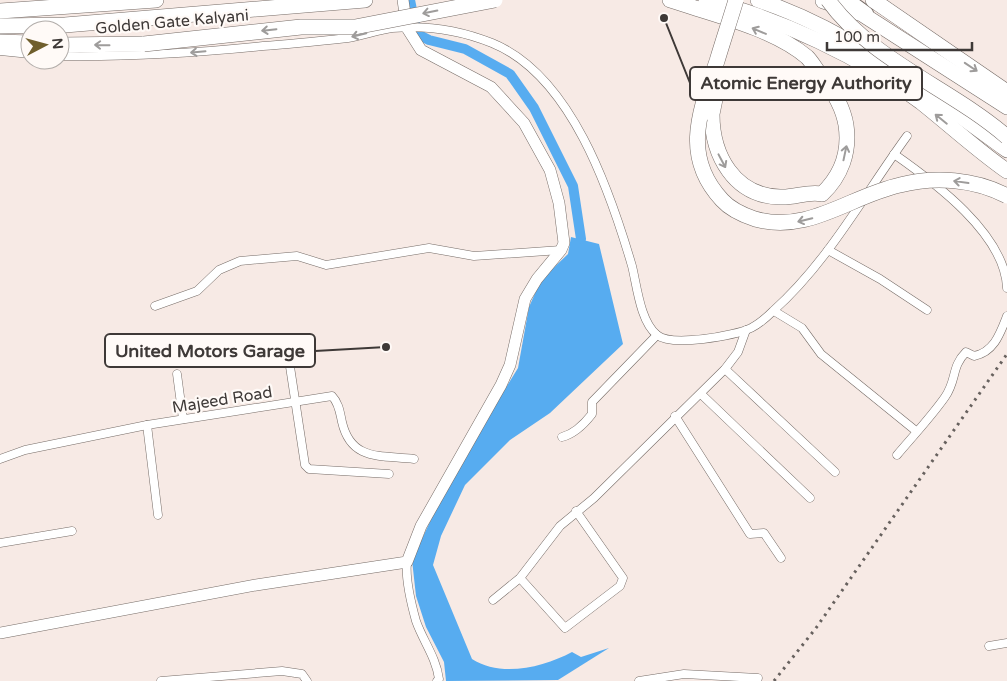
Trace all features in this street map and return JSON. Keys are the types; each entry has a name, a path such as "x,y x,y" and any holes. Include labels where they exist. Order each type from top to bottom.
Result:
{"highway":[{"path":"0,11 156,0"},
{"path":"0,26 65,25 364,0"},
{"name":"Golden Gate Kalyani","path":"70,44 144,44 301,27 355,27 495,0"},
{"path":"670,0 719,15 734,21 744,25 762,32 807,57 837,99 847,132 846,153 840,170 822,194 809,192 781,197 756,191 732,175 725,167 716,148 712,126 714,100 734,34 737,26 740,17 746,0"},
{"path":"706,0 770,20 813,39 859,63 920,101 1007,171"},
{"path":"736,0 703,102 697,132 699,157 705,175 718,195 732,209 763,221 792,222 825,214 887,188 921,181 968,183 994,190 1007,196"},
{"path":"758,0 836,34 890,64 1007,150"},
{"path":"821,0 862,14 1007,107"},
{"path":"828,0 840,16 869,41 1007,137"},
{"path":"873,0 1007,92"},
{"path":"0,42 20,43"}],"main road":[{"path":"849,0 886,28"}],"street":[{"path":"403,0 410,28 420,50 491,87 524,123 550,170 560,203 565,236 561,250 537,279 525,300 510,365 501,385 421,526 406,562 416,621 437,665 439,679 437,681"},
{"path":"70,56 140,57 351,37 390,28 456,30 495,44 528,64 558,96 596,165 626,249 640,304 657,335 671,340 716,337 746,330 774,311 828,250 907,136"},
{"path":"0,51 20,53"},
{"path":"894,154 947,194 968,214 995,253 1007,281 1007,288"},
{"path":"155,306 198,291 219,270 240,261 297,256 326,265 429,248 474,256 561,250"},
{"path":"828,250 895,287 927,310"},
{"path":"774,311 802,328 821,354 916,431"},
{"path":"897,455 946,396 954,378 956,362 966,352 974,356 984,354 997,340 1007,316"},
{"path":"493,600 520,578 545,543 576,511 594,498 675,416 701,394 725,369 738,352 746,330"},
{"path":"562,437 569,435 587,420 592,414 592,402 657,335"},
{"path":"287,346 303,457 309,469 389,474"},
{"path":"725,369 835,472"},
{"path":"177,374 183,419"},
{"path":"701,394 810,498"},
{"name":"Majeed Road","path":"0,459 25,450 147,425 332,396 338,404 344,433 351,445 362,453 414,459"},
{"path":"675,416 750,534 764,533 781,558"},
{"path":"147,425 158,515"},
{"path":"520,578 565,628 620,586 623,578 617,567 576,511"},
{"path":"0,543 72,531"},
{"path":"0,633 256,586 406,562"},
{"path":"989,646 1007,643"},
{"path":"161,681 282,671 302,674 307,681"},
{"path":"639,681 684,674 758,678"}],"water":[{"path":"571,237 599,244 623,344 550,413 510,440 465,485 441,536 433,565 472,659 483,665 509,669 522,668 549,662 572,652 581,657 609,648 558,680 446,681 444,662 426,627 416,596 412,560 452,475 518,368 529,307 541,280 568,254"}],"waterway":[{"path":"410,0 417,34 429,40 465,49 510,74 534,108 573,186 581,239"}],"railway":[{"path":"774,681 816,628 1007,354"}],"place":[{"name":"Atomic Energy Authority","path":"664,18"},
{"name":"United Motors Garage","path":"386,347"}]}
